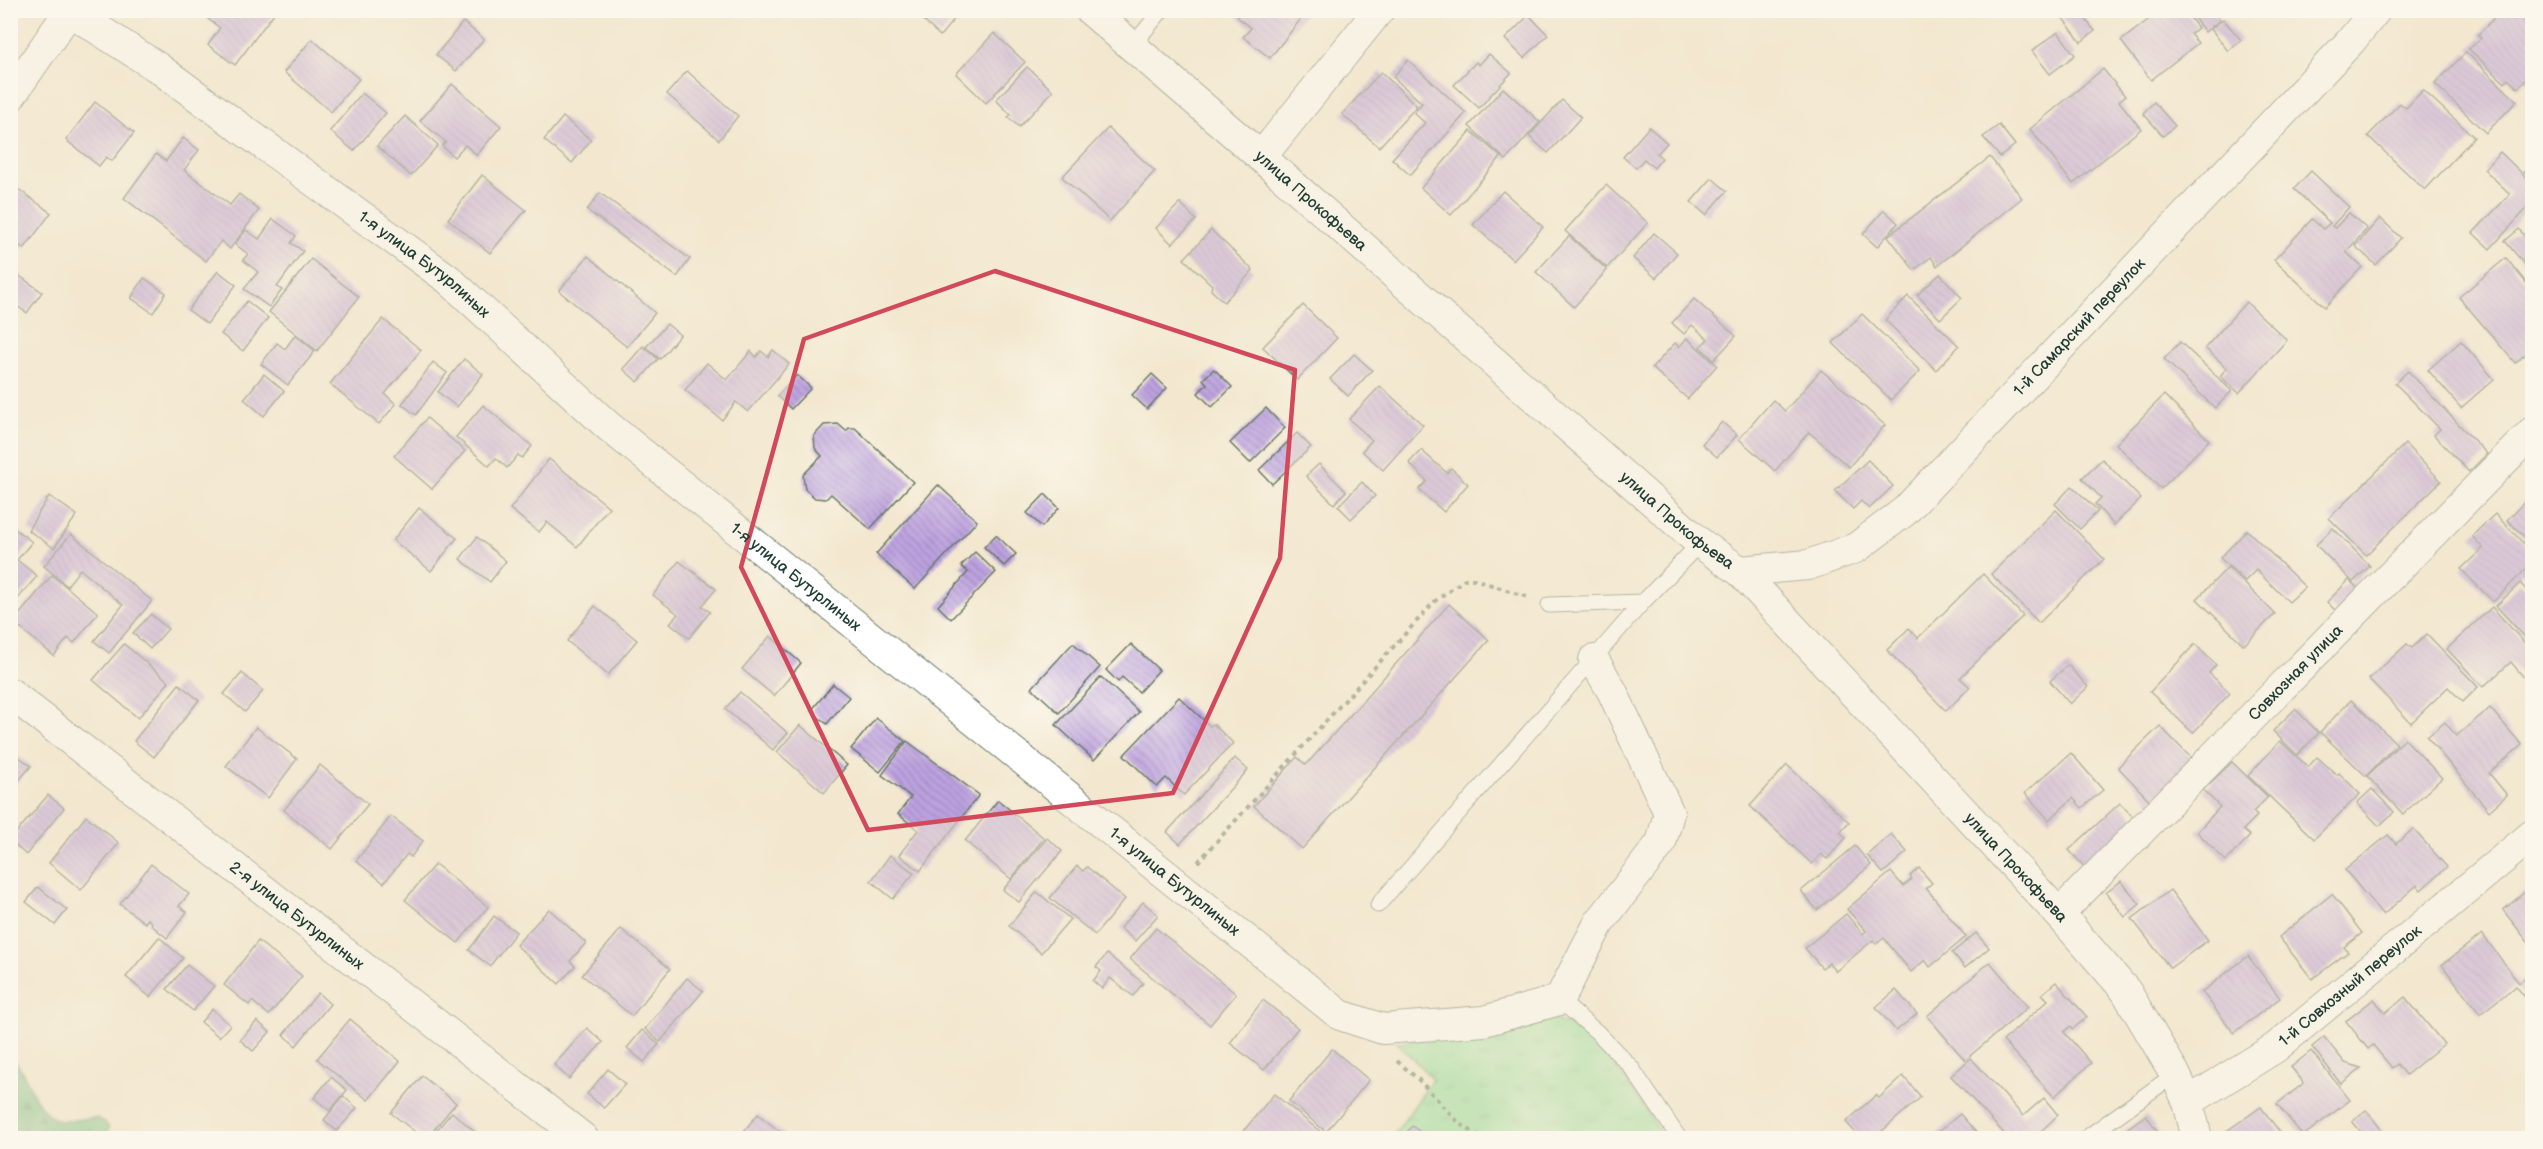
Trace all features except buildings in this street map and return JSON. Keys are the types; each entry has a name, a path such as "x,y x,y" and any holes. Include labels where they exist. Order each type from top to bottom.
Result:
{"street":[{"name":"улица Прокофьева","path":"1090,10 1261,157 1700,543 1740,571 2059,914 2126,991 2175,1074 2188,1102"},
{"path":"1261,157 1379,10"},
{"name":"1-й Самарский переулок","path":"1740,571 1808,565 1856,548 1905,511 2350,42 2376,10"},
{"path":"10,98 69,11"},
{"name":"1-я улица Бутурлиных","path":"69,11 157,67 448,279 608,426 1340,1015 1383,1029 1484,1021 1558,1000"},
{"name":"Совхозная улица","path":"2059,914 2532,432"},
{"path":"1558,1000 1599,923 1661,843 1670,813 1612,691 1594,660"},
{"name":"2-я улица Бутурлиных","path":"10,693 583,1138"},
{"name":"1-й Совхозный переулок","path":"2188,1102 2275,1048 2532,835"},
{"path":"2188,1102 2197,1138"}],"lane":[{"path":"1132,46 1162,10"},
{"path":"1378,905 1643,602 1700,543"},
{"path":"1549,605 1643,602"},
{"path":"1558,1000 1597,1032 1631,1067 1679,1138"},
{"path":"2086,1138 2175,1074"}],"path":[{"path":"1177,885 1435,601 1457,583 1465,579 1474,579 1549,605"},
{"path":"1393,1058 1419,1080 1459,1123 1482,1138"}],"highlighted area":[{"path":"995,271 1295,370 1280,558 1173,793 868,830 741,567 804,339"}],"green space":[{"path":"1547,1018 1584,1035 1600,1049 1629,1084 1663,1138 1392,1138 1433,1079 1397,1043"},
{"path":"11,1056 42,1108 49,1115 63,1121 98,1119 109,1128 105,1138 11,1138"}]}
